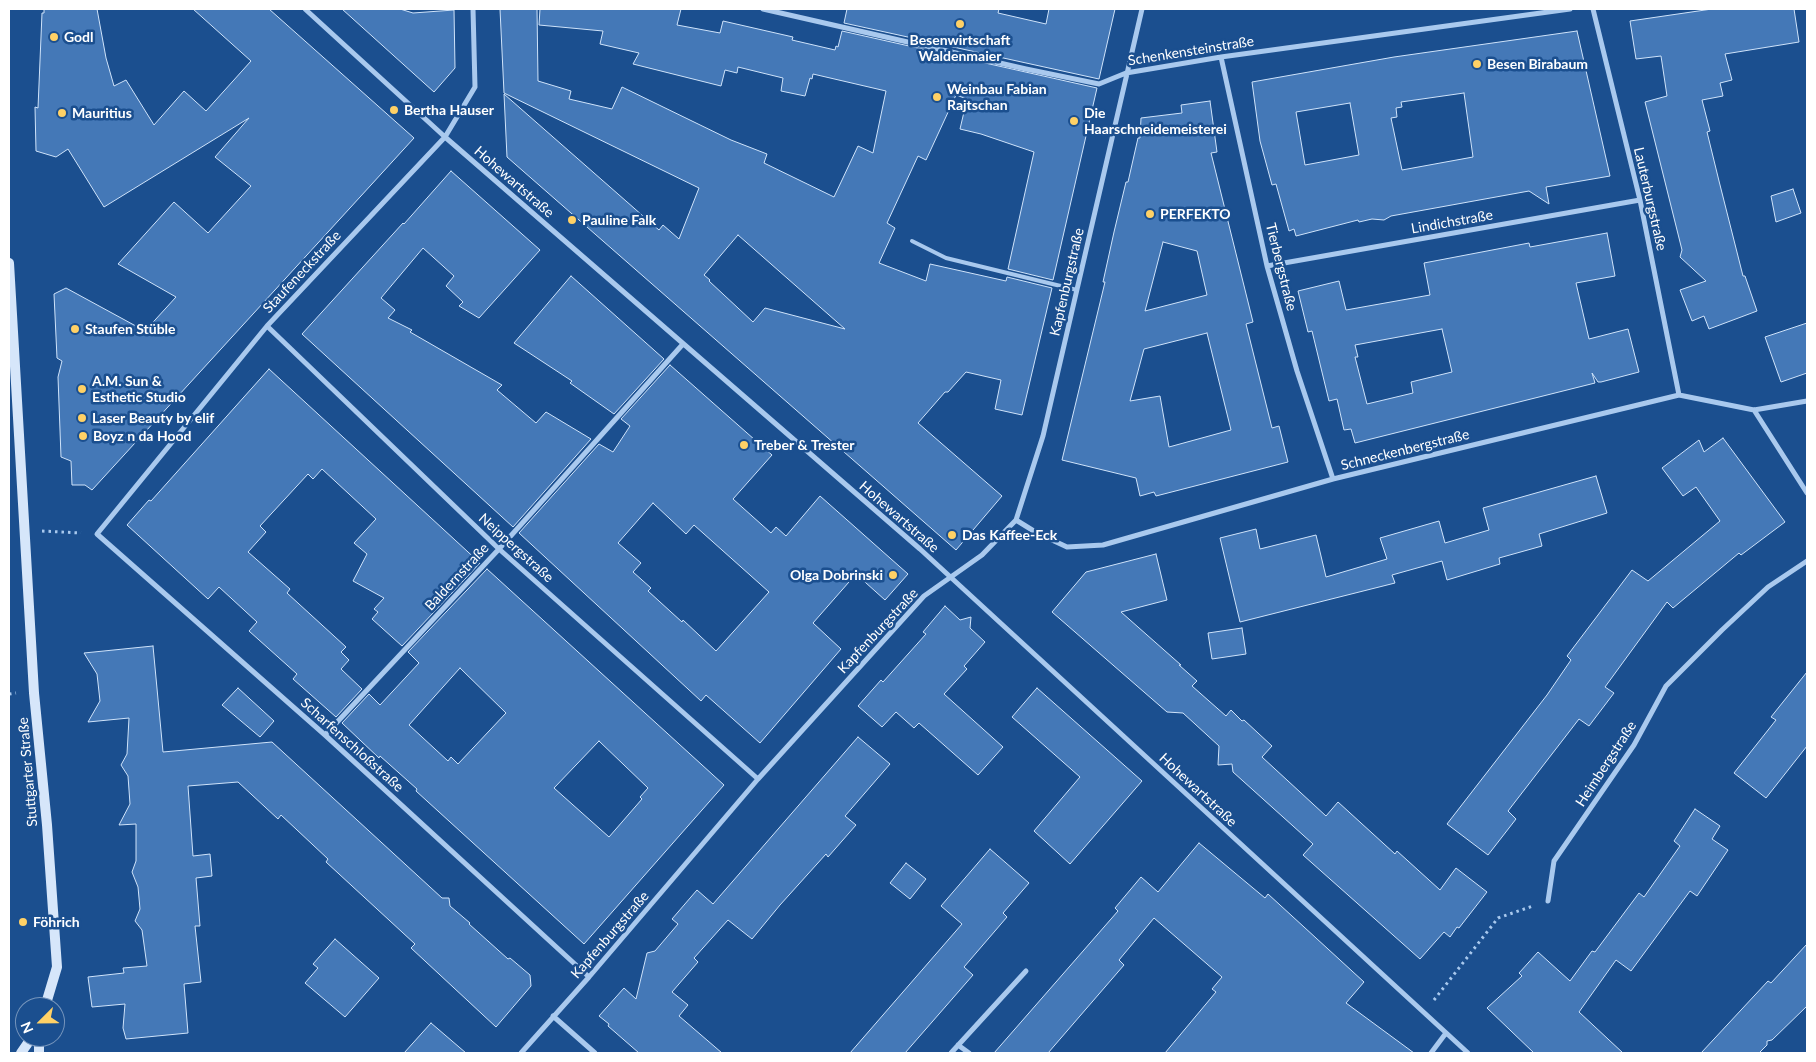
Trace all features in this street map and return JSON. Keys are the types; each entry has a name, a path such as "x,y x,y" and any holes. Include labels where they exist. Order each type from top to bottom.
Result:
{"main road":[{"name":"Stuttgarter Straße","path":"9,263 34,693 57,967 47,997"}],"street":[{"name":"Hohewartstraße","path":"305,9 445,137 920,549 1468,1053"},
{"name":"Staufeneckstraße","path":"97,534 267,326 445,137 475,87 474,9"},
{"name":"Schenkensteinstraße","path":"763,9 1099,84 1126,73 1221,57 1570,9"},
{"name":"Kapfenburgstraße","path":"521,1053 589,978 758,779 924,596 982,555 1016,520 1043,436 1142,9"},
{"name":"Lauterburgstraße","path":"1593,9 1640,200 1679,395"},
{"name":"Tierbergstraße","path":"1221,57 1267,266 1297,372 1333,479"},
{"name":"Lindichstraße","path":"1267,266 1640,200"},
{"name":"Neippergstraße","path":"267,326 499,549 758,779"},
{"name":"Baldernstraße","path":"325,735 499,549 683,344"},
{"name":"Schneckenbergstraße","path":"1016,520 1067,547 1103,545 1333,479 1679,395 1754,410 1807,401"},
{"path":"1754,410 1807,493"},
{"name":"Scharfenschloßstraße","path":"97,534 325,735 589,978"},
{"name":"Heimbergstraße","path":"1548,901 1554,861 1634,745 1666,686 1768,587 1807,561"},
{"path":"951,1053 1026,971"},
{"path":"553,1016 595,1053"},
{"path":"1431,1053 1446,1033"},
{"path":"958,1045 969,1053"}],"lane":[{"path":"912,241 946,258 1077,290"}],"path":[{"path":"24,531 97,534"},
{"path":"1446,986 1498,918 1548,901"}],"building":[{"path":"44,9 97,9 106,58 114,86 126,80 154,125 184,91 206,111 251,61 193,9 269,9 414,138 92,490 85,485 72,485 71,461 61,457 58,377 62,361 57,358 54,294 66,288 145,331 176,297 118,264 174,202 208,233 251,186 215,157 249,118 104,207 68,149 56,157 36,151 35,107 38,108 42,13 44,13"},
{"path":"342,9 400,9 413,13 454,10 455,68 434,92"},
{"path":"500,9 537,9 538,81 571,91 569,99 612,109 622,87 731,140 767,154 764,163 834,197 858,146 873,153 886,91 813,74 805,96 781,91 783,78 738,67 737,73 725,70 721,86 633,64 639,53 600,44 603,31 539,25 540,9 681,9 677,25 720,33 723,21 793,37 792,40 835,50 836,46 838,47 842,31 1097,88 1053,280 1008,269 1034,152 960,129 967,99 956,95 926,160 918,156 887,223 895,228 879,263 926,281 930,264 1006,281 1007,277 1052,288 1022,415 995,409 1001,380 966,372 948,392 945,392 918,423 1002,496 956,550 507,157 504,94 659,230 663,225 679,239 699,188 504,93","holes":["738,235 845,329 765,308 753,322 704,275"]},
{"path":"847,9 999,9 998,13 1046,24 1049,9 1115,9 1099,79 844,23"},
{"path":"1712,9 1794,9 1799,42 1725,54 1732,80 1720,83 1723,96 1702,100 1710,131 1707,132 1743,276 1745,276 1757,311 1709,329 1704,316 1692,321 1680,290 1706,281 1680,257 1682,250 1645,102 1667,96 1661,56 1636,59 1630,21"},
{"path":"1577,31 1610,176 1546,187 1549,204 1529,191 1391,216 1384,220 1372,219 1359,222 1358,220 1296,236 1294,229 1289,231 1276,184 1272,185 1260,141 1252,82 1394,57","holes":["1464,93 1473,157 1402,170 1391,118 1397,117 1396,108 1402,107 1401,102","1350,103 1359,155 1305,165 1296,112"]},
{"path":"1210,101 1217,152 1211,153 1253,322 1246,324 1272,428 1279,426 1288,462 1156,496 1154,492 1140,496 1136,478 1062,460 1105,282 1103,282 1126,182 1128,182 1138,138 1140,138 1141,118 1182,113 1181,105","holes":["1163,242 1197,251 1207,295 1145,311","1207,333 1231,430 1169,447 1160,396 1130,401 1144,349"]},
{"path":"451,171 540,250 479,318 459,306 463,302 446,286 454,276 423,248 381,298 395,310 388,318 412,330 410,332 502,385 497,390 536,423 546,412 591,439 513,527 302,334"},
{"path":"1793,189 1801,213 1776,222 1771,196"},
{"path":"1607,233 1615,276 1576,283 1589,339 1628,329 1639,372 1601,382 1598,382 1592,373 1595,383 1355,443 1351,429 1344,430 1337,399 1329,401 1312,331 1308,332 1298,291 1339,281 1346,310 1430,295 1424,263 1529,243 1530,247","holes":["1442,329 1452,372 1411,382 1413,393 1367,404 1355,357 1358,357 1355,345"]},
{"path":"571,276 664,359 614,414 570,383 572,381 514,343"},
{"path":"1807,323 1807,373 1781,382 1765,337"},
{"path":"670,365 772,455 733,499 771,533 776,527 786,536 820,496 908,574 885,600 856,574 813,623 841,649 760,743 706,695 701,701 519,533 599,444 613,452 630,426 621,419","holes":["653,503 686,534 694,525 769,592 716,651 648,591 651,588 633,572 641,563 618,543"]},
{"path":"269,369 480,563 402,646 372,619 378,612 374,609 384,598 353,581 367,554 354,543 376,519 322,469 313,479 308,474 260,526 266,532 248,552 290,589 287,593 346,647 341,652 349,660 341,669 362,689 336,717 293,679 297,674 249,631 257,622 219,587 208,599 127,525 149,500 151,501"},
{"path":"1723,438 1785,522 1741,555 1739,553 1673,608 1667,602 1605,687 1614,693 1589,726 1579,719 1508,811 1516,819 1488,855 1447,824 1547,695 1571,660 1567,656 1632,570 1648,581 1720,521 1696,487 1683,496 1662,468 1699,440 1704,452"},
{"path":"1596,476 1607,513 1539,534 1542,546 1499,558 1500,564 1447,580 1442,561 1392,575 1395,583 1240,622 1220,538 1256,529 1260,549 1316,535 1326,577 1387,559 1380,538 1439,521 1445,543 1489,530 1483,508"},
{"path":"1156,554 1167,600 1121,612 1197,681 1192,686 1226,716 1231,710 1272,746 1262,757 1326,816 1338,802 1395,854 1397,851 1440,890 1456,868 1487,892 1450,937 1444,932 1420,959 1303,855 1313,844 1233,772 1232,764 1218,765 1219,746 1183,713 1167,712 1052,612 1086,572"},
{"path":"487,569 724,785 584,944 416,791 417,789 380,756 379,758 342,723 369,694 380,705 419,663 408,652","holes":["460,668 506,713 458,764 451,757 448,761 409,725","599,741 648,788 640,797 642,799 609,837 554,788"]},
{"path":"945,606 960,620 971,617 970,628 985,642 964,666 967,669 944,694 1003,747 978,775 919,723 914,728 896,712 882,727 858,706 881,680 883,682 926,634 923,632"},
{"path":"1242,628 1246,654 1212,659 1208,633"},
{"path":"153,646 163,752 272,742 442,898 449,898 450,906 469,924 508,959 510,958 530,975 531,986 496,1027 411,948 415,944 326,862 328,859 281,815 278,819 238,782 188,786 193,856 210,854 212,876 196,878 200,926 195,926 201,982 184,984 188,1033 126,1039 123,1028 125,1004 92,1007 88,977 124,973 123,968 147,966 142,930 135,921 140,909 138,887 132,872 136,861 136,824 119,825 130,804 128,776 121,765 127,754 129,718 88,722 100,701 97,674 84,653"},
{"path":"1807,672 1807,746 1766,798 1734,773 1776,720 1771,717"},
{"path":"238,688 274,721 260,737 222,705"},
{"path":"1037,688 1142,781 1070,864 1034,831 1080,777 1012,717"},
{"path":"858,737 890,764 845,816 856,825 828,857 826,854 752,939 728,920 694,958 698,962 672,992 688,1005 679,1016 722,1053 639,1053 599,1016 624,988 636,999 647,953 655,951 678,924 672,919 697,890 713,904"},
{"path":"1695,809 1720,826 1712,839 1728,850 1697,896 1690,891 1631,971 1616,960 1579,1012 1623,1053 1534,1053 1487,1008 1522,976 1519,973 1538,952 1570,981 1592,951 1595,952 1639,893 1644,897 1680,846 1674,841"},
{"path":"1199,843 1265,898 1268,894 1364,982 1346,1003 1414,1053 1165,1053 1216,992 1212,989 1222,977 1154,918 1119,960 1124,965 1048,1053 994,1053 1118,911 1115,908 1141,877 1158,892"},
{"path":"990,849 1029,883 1003,913 1007,917 964,967 973,975 905,1053 850,1053 962,924 941,906"},
{"path":"906,863 926,879 910,899 890,883"},
{"path":"335,939 379,978 345,1017 305,983 318,968 313,964"},
{"path":"1807,944 1807,1006 1772,1040 1767,1041 1767,1045 1759,1053 1701,1053 1768,981 1771,983"},
{"path":"431,1023 466,1053 404,1053"}],"place":[{"name":"Besenwirtschaft Waldenmaier","path":"960,24"},
{"name":"Godl","path":"54,37"},
{"name":"Besen Birabaum","path":"1477,64"},
{"name":"Weinbau Fabian Rajtschan","path":"937,97"},
{"name":"Bertha Hauser","path":"394,110"},
{"name":"Mauritius","path":"62,113"},
{"name":"Die Haarschneidemeisterei","path":"1074,121"},
{"name":"PERFEKTO","path":"1150,214"},
{"name":"Pauline Falk","path":"572,220"},
{"name":"Staufen Stüble","path":"75,329"},
{"name":"A.M. Sun & Esthetic Studio","path":"82,389"},
{"name":"Laser Beauty by elif","path":"82,418"},
{"name":"Boyz n da Hood","path":"83,436"},
{"name":"Treber & Trester","path":"744,445"},
{"name":"Das Kaffee-Eck","path":"952,535"},
{"name":"Olga Dobrinski","path":"893,575"},
{"name":"Föhrich","path":"23,922"}]}
